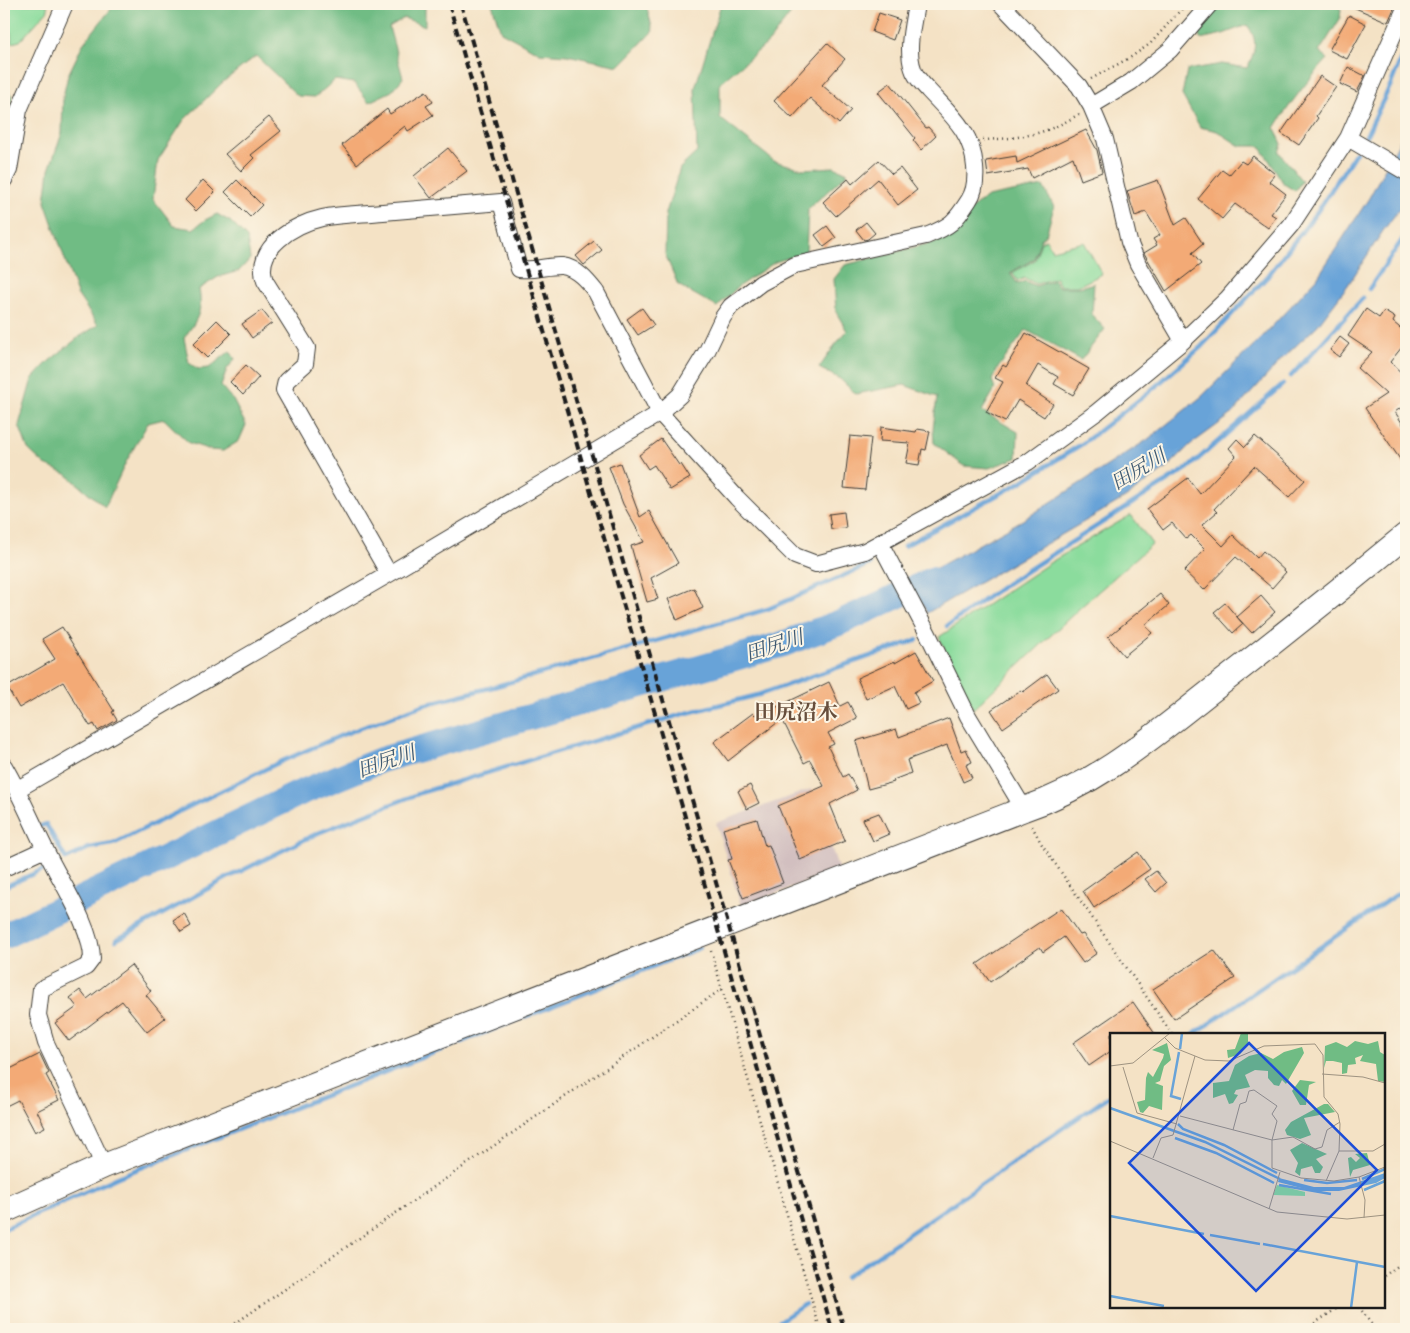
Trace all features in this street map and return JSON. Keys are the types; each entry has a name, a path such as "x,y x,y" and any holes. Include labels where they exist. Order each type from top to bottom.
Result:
{"street":[{"path":"4,180 9,170 19,110 65,4"},
{"path":"18,789 389,574 660,413 680,395 707,351 727,311 761,283 794,265 926,236 947,228 960,214 973,194 976,173 974,155 970,140 961,127 920,81 913,70 910,54 916,4"},
{"path":"1001,4 1079,86 1091,106 1105,139 1129,242 1138,264 1183,341"},
{"path":"1091,106 1131,82 1170,50 1210,4"},
{"path":"389,574 284,390 286,381 305,364 307,348 265,281 261,271 264,258 271,247 285,235 321,219 502,202 519,269 528,270 562,266 573,270 585,280 596,292 660,413 724,484 795,556 816,564 865,550 1028,462 1097,412 1183,341 1228,298 1291,225 1348,138 1406,6"},
{"path":"1348,138 1406,172"},
{"path":"4,1211 104,1166 1050,800 1086,782 1127,756 1317,609 1406,535"},
{"path":"880,542 968,716 1024,809"},
{"path":"4,766 18,789 45,849 87,932 92,947 92,959 86,967 41,989 38,1015 46,1043 104,1166"},
{"path":"4,868 45,849"}],"path":[{"path":"1079,86 1131,57 1150,44 1186,4"},
{"path":"970,140 1019,138 1041,133 1065,123 1091,106"},
{"path":"1024,809 1041,843 1171,1033"},
{"path":"706,932 820,1329"},
{"path":"227,1329 722,989"},
{"path":"1385,1275 1406,1260"},
{"path":"1306,1329 1338,1308"},
{"path":"1360,1308 1375,1329"}],"shaded area":[{"path":"811,789 839,870 741,906 716,823"}],"green space":[{"path":"4,4 47,4 48,10 20,41 12,43 10,26 4,12"},
{"path":"115,4 425,4 425,26 404,18 389,27 403,78 392,91 369,102 354,83 335,80 315,97 298,96 256,56 223,82 184,120 158,160 153,199 174,226 193,229 217,214 231,222 247,238 250,259 239,271 218,277 199,289 200,304 198,315 184,338 189,363 198,369 209,368 230,351 235,359 227,369 221,386 233,400 246,425 239,441 223,451 211,450 189,443 164,419 148,423 126,462 105,507 66,474 45,465 28,449 19,425 32,379 48,362 79,337 98,325 77,294 45,202 49,170 62,133 63,97 68,75 83,44"},
{"path":"492,4 646,4 653,31 619,66 567,55 540,53 501,32"},
{"path":"721,4 798,4 769,42 720,83 720,118 774,161 803,169 834,167 848,173 808,209 806,252 775,262 739,286 717,307 678,285 665,254 666,213 680,168 697,152 695,88"},
{"path":"1220,4 1332,4 1341,9 1340,19 1319,52 1328,59 1313,75 1275,128 1282,144 1279,152 1302,181 1295,191 1284,184 1260,146 1240,146 1217,131 1200,127 1182,95 1187,70 1222,64 1247,68 1250,62 1255,46 1251,30 1247,25 1223,34 1200,39 1198,31"},
{"path":"4,87 12,96 10,116 4,128"},
{"path":"1043,186 1054,207 1046,235 1041,239 1034,259 1010,273 1018,284 1025,281 1036,286 1054,280 1059,287 1080,287 1094,283 1092,315 1105,329 1081,360 1026,330 998,368 992,380 995,389 982,411 1018,432 1017,458 989,468 964,466 934,443 933,429 937,397 904,385 856,394 840,379 819,368 847,331 836,312 834,279 845,265 935,242 949,234 969,210 987,197"},
{"path":"1046,239 1052,250 1084,242 1102,274 1078,286 1060,286 1056,278 1036,284 1025,278 1018,281 1012,273 1035,260 1041,242"},
{"path":"1131,515 1152,544 1082,606 973,709 939,637 1051,562"}],"water":[{"path":"1406,129 1406,200 1383,231 1348,285 1317,326 1282,359 1231,415 1190,445 1167,468 1125,498 927,613 911,582 1028,517 1147,440 1201,397 1263,336 1317,278 1369,198"}],"building":[{"path":"1346,4 1396,4 1388,22"},
{"path":"879,13 900,20 893,40 872,32"},
{"path":"1349,15 1366,24 1347,59 1329,50"},
{"path":"827,43 845,59 822,85 851,110 839,124 810,98 792,118 774,101"},
{"path":"1348,67 1365,76 1357,92 1340,84"},
{"path":"1320,76 1336,87 1299,145 1281,133"},
{"path":"890,83 926,128 928,127 936,136 921,150 913,140 915,138 878,92"},
{"path":"426,91 433,102 426,106 433,115 408,131 405,126 357,164 342,145 387,109 390,114"},
{"path":"269,117 281,131 251,155 254,158 241,171 225,154"},
{"path":"1086,130 1097,150 1102,172 1081,180 1073,157 1032,178 1028,169 988,176 986,161 1016,156 1017,163"},
{"path":"448,148 467,171 431,198 414,176"},
{"path":"1253,156 1275,174 1269,181 1286,194 1271,214 1276,217 1268,228 1235,204 1222,219 1198,199 1222,170 1229,175 1241,161 1246,164"},
{"path":"879,160 892,174 900,168 917,190 898,205 878,179 836,216 823,202 848,179 852,184"},
{"path":"203,180 215,192 196,211 185,200"},
{"path":"237,180 262,205 250,217 225,192"},
{"path":"1158,180 1175,225 1186,218 1203,244 1192,253 1201,264 1166,291 1144,253 1157,245 1153,239 1160,235 1146,212 1135,216 1127,191"},
{"path":"866,222 875,233 864,240 856,230"},
{"path":"827,226 836,238 824,247 815,235"},
{"path":"594,241 602,250 584,265 576,256"},
{"path":"642,308 654,325 638,335 627,319"},
{"path":"1366,309 1379,318 1384,311 1395,318 1393,322 1406,333 1406,342 1390,362 1406,377 1406,404 1395,412 1406,429 1406,468 1365,408 1386,394 1357,368 1372,352 1348,336"},
{"path":"262,310 272,323 252,338 242,324"},
{"path":"217,320 231,334 207,358 193,344"},
{"path":"1026,333 1089,369 1073,395 1054,384 1058,377 1038,365 1026,386 1053,404 1044,417 1018,400 1005,422 986,412 1003,382 995,378 1003,365 1006,367"},
{"path":"1340,337 1349,344 1339,357 1330,350"},
{"path":"246,365 259,377 243,395 230,382"},
{"path":"881,427 916,432 917,429 930,431 926,450 922,449 919,465 906,463 910,443 880,441"},
{"path":"850,436 871,438 865,490 844,488"},
{"path":"1255,436 1305,480 1289,497 1254,466 1214,509 1217,512 1202,525 1223,546 1233,535 1257,558 1263,551 1286,572 1272,588 1236,557 1204,590 1184,571 1205,549 1191,535 1186,539 1172,523 1163,530 1147,509 1188,478 1200,494 1236,456 1229,448 1237,439 1245,447"},
{"path":"661,439 690,478 670,490 654,465 648,469 639,455"},
{"path":"620,463 640,517 649,511 678,563 651,578 658,599 647,602 631,546 644,542 623,504 609,467"},
{"path":"844,512 846,528 831,529 829,514"},
{"path":"694,588 703,608 677,620 668,599"},
{"path":"1160,594 1169,605 1145,625 1152,633 1124,656 1108,637"},
{"path":"1261,596 1275,612 1252,633 1237,617"},
{"path":"1225,603 1243,624 1233,633 1214,612"},
{"path":"62,627 114,711 112,712 117,720 98,731 94,724 90,726 63,682 19,708 7,687 55,659 42,639"},
{"path":"916,651 933,681 914,692 919,703 906,709 895,686 866,699 857,678 895,661 895,663"},
{"path":"1047,674 1058,689 1003,728 991,710 1021,690 1023,692"},
{"path":"829,682 840,706 848,702 857,718 828,733 834,744 828,747 843,777 848,774 857,790 830,804 845,841 800,860 778,806 824,786 810,760 804,763 782,719 728,761 714,742 753,713 755,715 771,703 775,708"},
{"path":"949,718 961,751 966,749 972,762 966,765 972,778 963,782 947,745 907,760 911,773 893,780 894,782 868,789 856,741 896,729 899,737"},
{"path":"750,785 759,803 747,809 738,791"},
{"path":"879,813 889,834 873,841 863,819"},
{"path":"757,819 765,846 769,845 783,883 743,898 728,860 732,859 723,829"},
{"path":"1138,852 1150,869 1094,908 1083,891"},
{"path":"1156,871 1166,883 1156,892 1145,879"},
{"path":"1061,908 1080,935 1083,934 1097,953 1083,963 1064,937 1043,952 1040,947 990,982 977,964"},
{"path":"184,913 191,926 181,932 173,920"},
{"path":"1214,950 1235,978 1174,1019 1153,989"},
{"path":"131,965 151,991 146,995 165,1018 147,1032 122,1001 69,1041 55,1023 77,1007 70,998 80,990 87,999"},
{"path":"1133,1002 1154,1033 1110,1033 1110,1052 1089,1066 1073,1043"},
{"path":"40,1054 49,1073 46,1075 59,1100 37,1111 45,1127 35,1132 18,1100 4,1107 4,1072"}],"waterway":[{"path":"1366,136 1391,84 1406,46"},
{"path":"904,546 1016,485 1082,444 1149,392 1201,347 1267,277 1317,212 1356,152"},
{"path":"1369,289 1406,234"},
{"path":"1291,376 1363,298"},
{"path":"947,626 1006,584 1188,468 1283,384"},
{"path":"41,826 46,824 66,859 89,848 113,844 280,762 342,735 423,705 768,609 870,564"},
{"name":"田尻川","path":"4,936 300,793 381,760 783,644 841,622 932,580"},
{"path":"116,940 227,878 318,833 423,792 687,713 758,695 917,640"},
{"path":"22,818 28,832"},
{"path":"4,887 44,869"},
{"path":"1195,1033 1406,888"},
{"path":"4,1229 118,1177 700,948"},
{"path":"846,1277 1110,1096"},
{"path":"768,1329 805,1304"}],"railway":[{"path":"449,4 832,1329"},
{"path":"461,4 844,1329"}],"district":[{"name":"田尻沼木","path":"796,712"}]}
